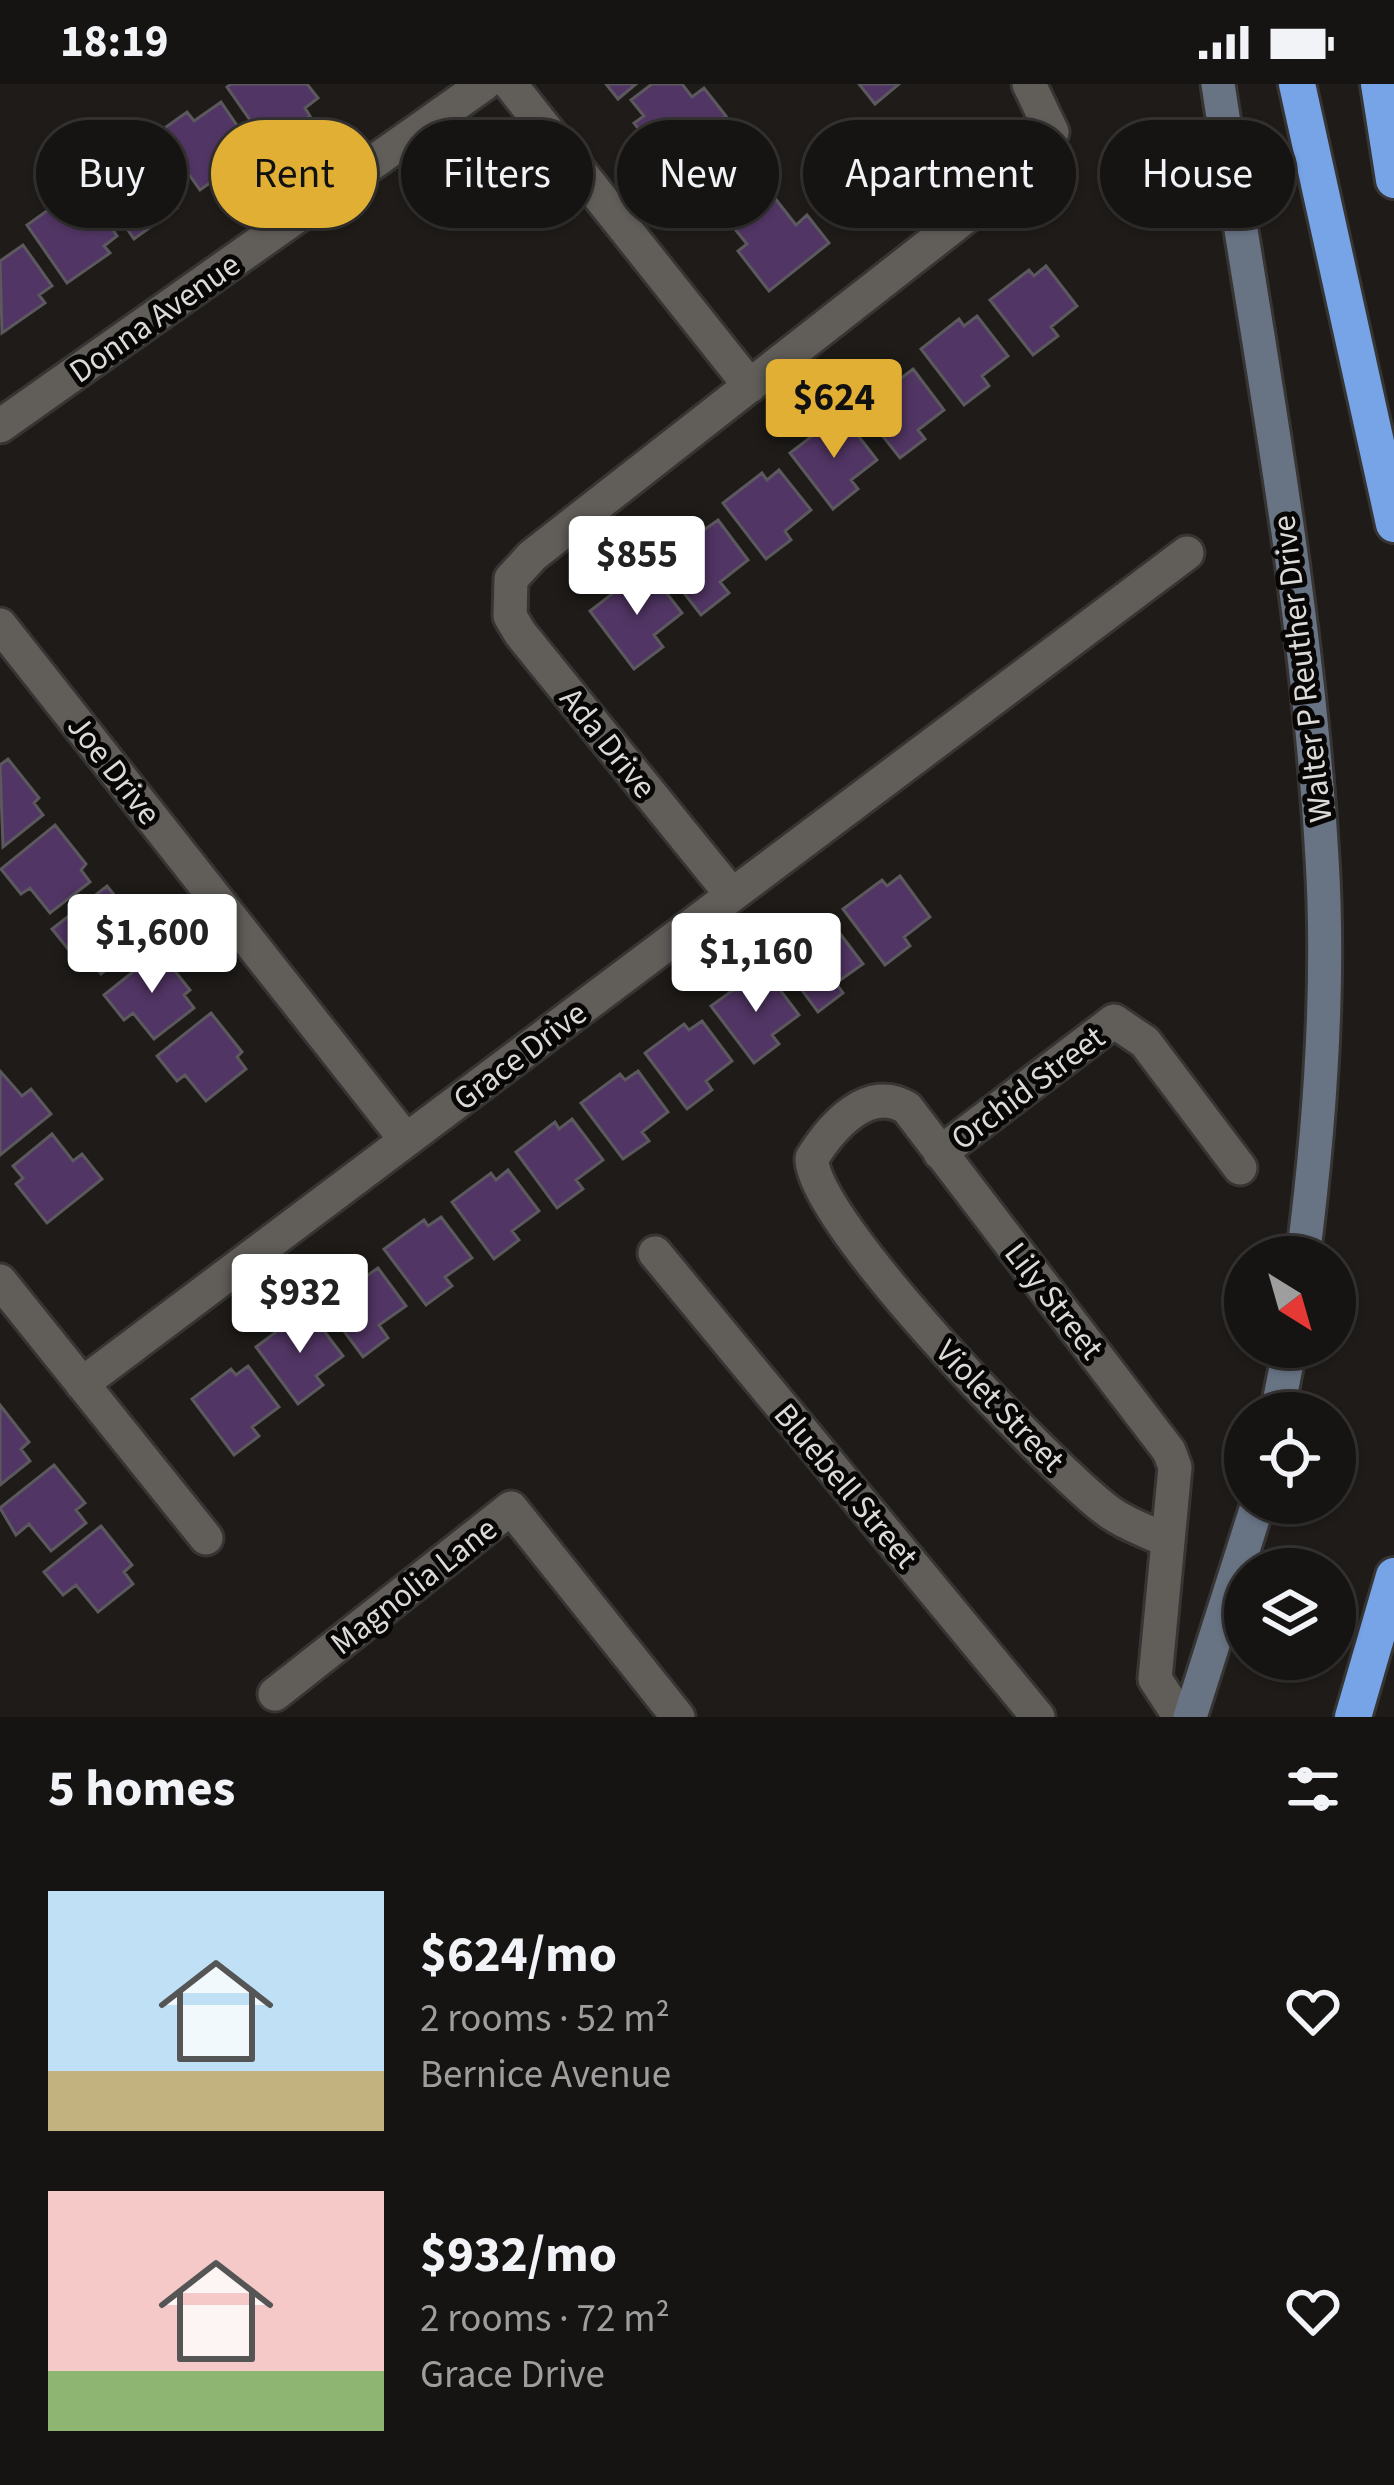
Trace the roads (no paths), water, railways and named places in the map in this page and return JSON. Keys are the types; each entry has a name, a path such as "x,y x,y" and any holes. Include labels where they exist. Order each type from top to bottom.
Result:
{"highway":[{"path":"1297,84 1394,524"},
{"path":"1379,84 1394,179"},
{"path":"1353,1717 1394,1576"}],"main road":[{"name":"Walter P Reuther Drive","path":"1218,84 1301,631 1318,791 1324,992 1306,1236"},
{"path":"1190,1717 1251,1524"}],"street":[{"name":"Donna Avenue","path":"0,426 484,84"},
{"path":"510,84 750,386 1026,171 1050,141 1049,118 1029,84"},
{"name":"Ada Drive","path":"732,896 520,633 510,616 511,580 532,556 750,386"},
{"name":"Grace Drive","path":"82,1384 1187,553"},
{"name":"Joe Drive","path":"0,626 406,1140"},
{"name":"Orchid Street","path":"940,1153 1114,1021 1144,1042 1240,1168"},
{"name":"Lily Street","path":"873,1099 894,1100 907,1108 1169,1451 1175,1467 1166,1540"},
{"name":"Violet Street","path":"873,1099 836,1129 812,1157 811,1172 819,1188 904,1301 1021,1435 1112,1514 1166,1540"},
{"name":"Bluebell Street","path":"656,1253 1038,1717"},
{"path":"0,1281 206,1538"},
{"name":"Magnolia Lane","path":"275,1694 511,1508 678,1717"},
{"path":"1166,1540 1155,1679 1180,1717"}]}
